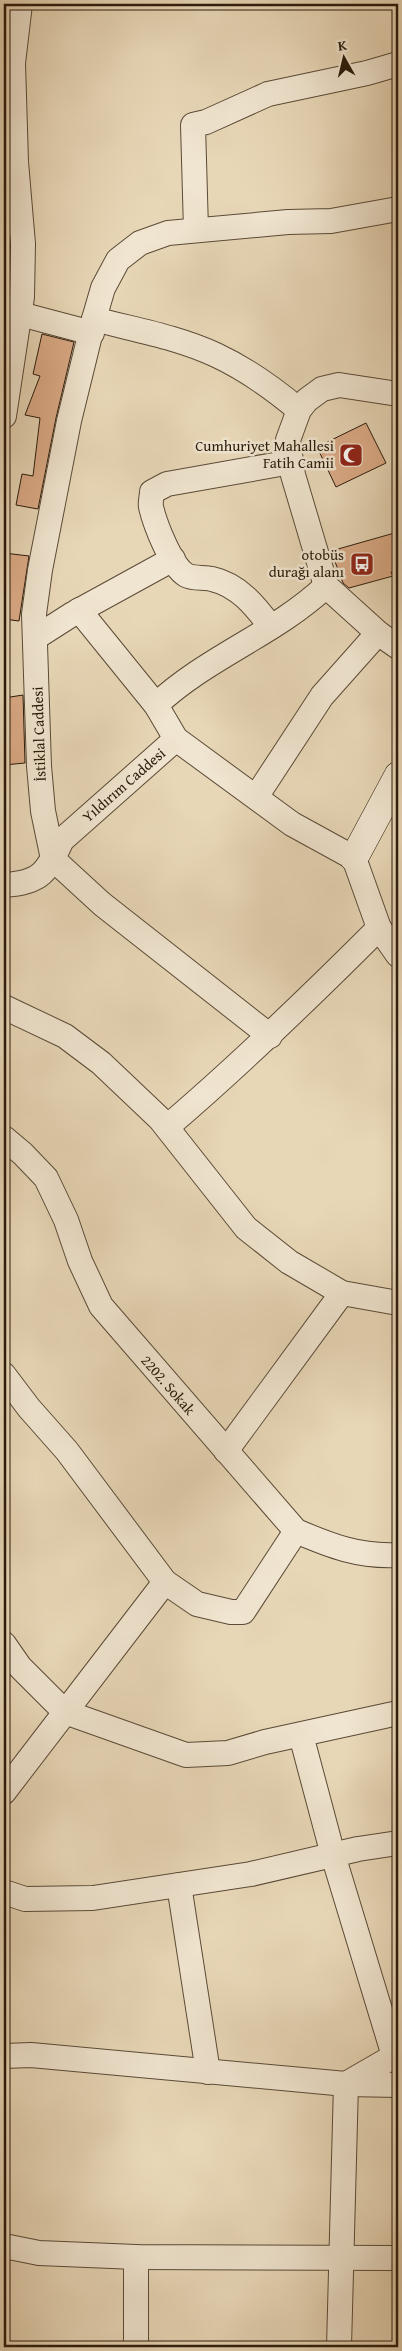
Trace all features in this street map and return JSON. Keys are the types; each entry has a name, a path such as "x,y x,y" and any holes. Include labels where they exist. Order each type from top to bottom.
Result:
{"street":[{"path":"4,416 20,314 23,244 16,162 13,63 20,4"},
{"path":"196,230 193,125 206,122 268,94 367,73 398,64"},
{"name":"İstiklal Caddesi","path":"53,858 43,811 39,766 34,614 48,522 69,420 104,288 118,260 140,243 168,233 288,222 330,221 398,209"},
{"path":"20,314 175,340 216,355 272,387 299,410"},
{"path":"398,394 339,385 322,389 307,400 299,410 288,440 293,475 326,586 398,647"},
{"path":"271,627 254,604 234,589 214,579 187,576 176,567 151,505 152,492 167,484 291,462"},
{"path":"35,638 79,610 173,560"},
{"path":"156,705 171,690 271,627 302,606 326,586"},
{"path":"79,610 156,705 176,739"},
{"path":"256,796 322,696 378,632"},
{"name":"Yıldırım Caddesi","path":"4,885 25,884 40,876 53,858 62,840 176,739 292,824 354,858"},
{"path":"398,776 354,858 379,928 398,955"},
{"path":"53,858 102,904 270,1036"},
{"path":"167,1127 270,1036 379,928"},
{"path":"4,1007 65,1036 101,1062 167,1127 246,1228 289,1262 342,1293 398,1303"},
{"name":"2202. Sokak","path":"4,1138 46,1178 66,1220 80,1261 102,1306 296,1531 335,1548 375,1556 398,1555"},
{"path":"226,1451 342,1293"},
{"path":"4,1375 29,1408 67,1451 165,1582 197,1604 231,1612 244,1612 296,1531"},
{"path":"4,1792 165,1582"},
{"path":"4,1644 20,1667 65,1712 186,1755 228,1753 265,1742 398,1713"},
{"path":"301,1735 333,1855 396,2055 346,2084"},
{"path":"4,1892 25,1899 93,1898 251,1874 333,1855 398,1843"},
{"path":"179,1885 208,2072"},
{"path":"4,2056 32,2055 346,2084 398,2086"},
{"path":"339,2347 346,2084"},
{"path":"4,2246 40,2253 136,2257 398,2258"},
{"path":"136,2257 136,2347"}],"building":[{"path":"42,334 74,342 56,418 38,509 16,505 22,474 33,476 40,418 25,415 40,376 33,374"},
{"name":"Cumhuriyet Mahallesi Fatih Camii","path":"366,423 386,463 336,487 317,447"},
{"name":"otobüs durağı alanı","path":"398,532 398,571 391,572 393,576 349,588 343,583 331,551"},
{"path":"4,553 29,556 19,621 4,619"},
{"path":"23,695 25,763 4,765 4,698"}],"place":[{"name":"Cumhuriyet Mahallesi Fatih Camii","path":"351,455"},
{"name":"otobüs durağı alanı","path":"362,564"}]}
